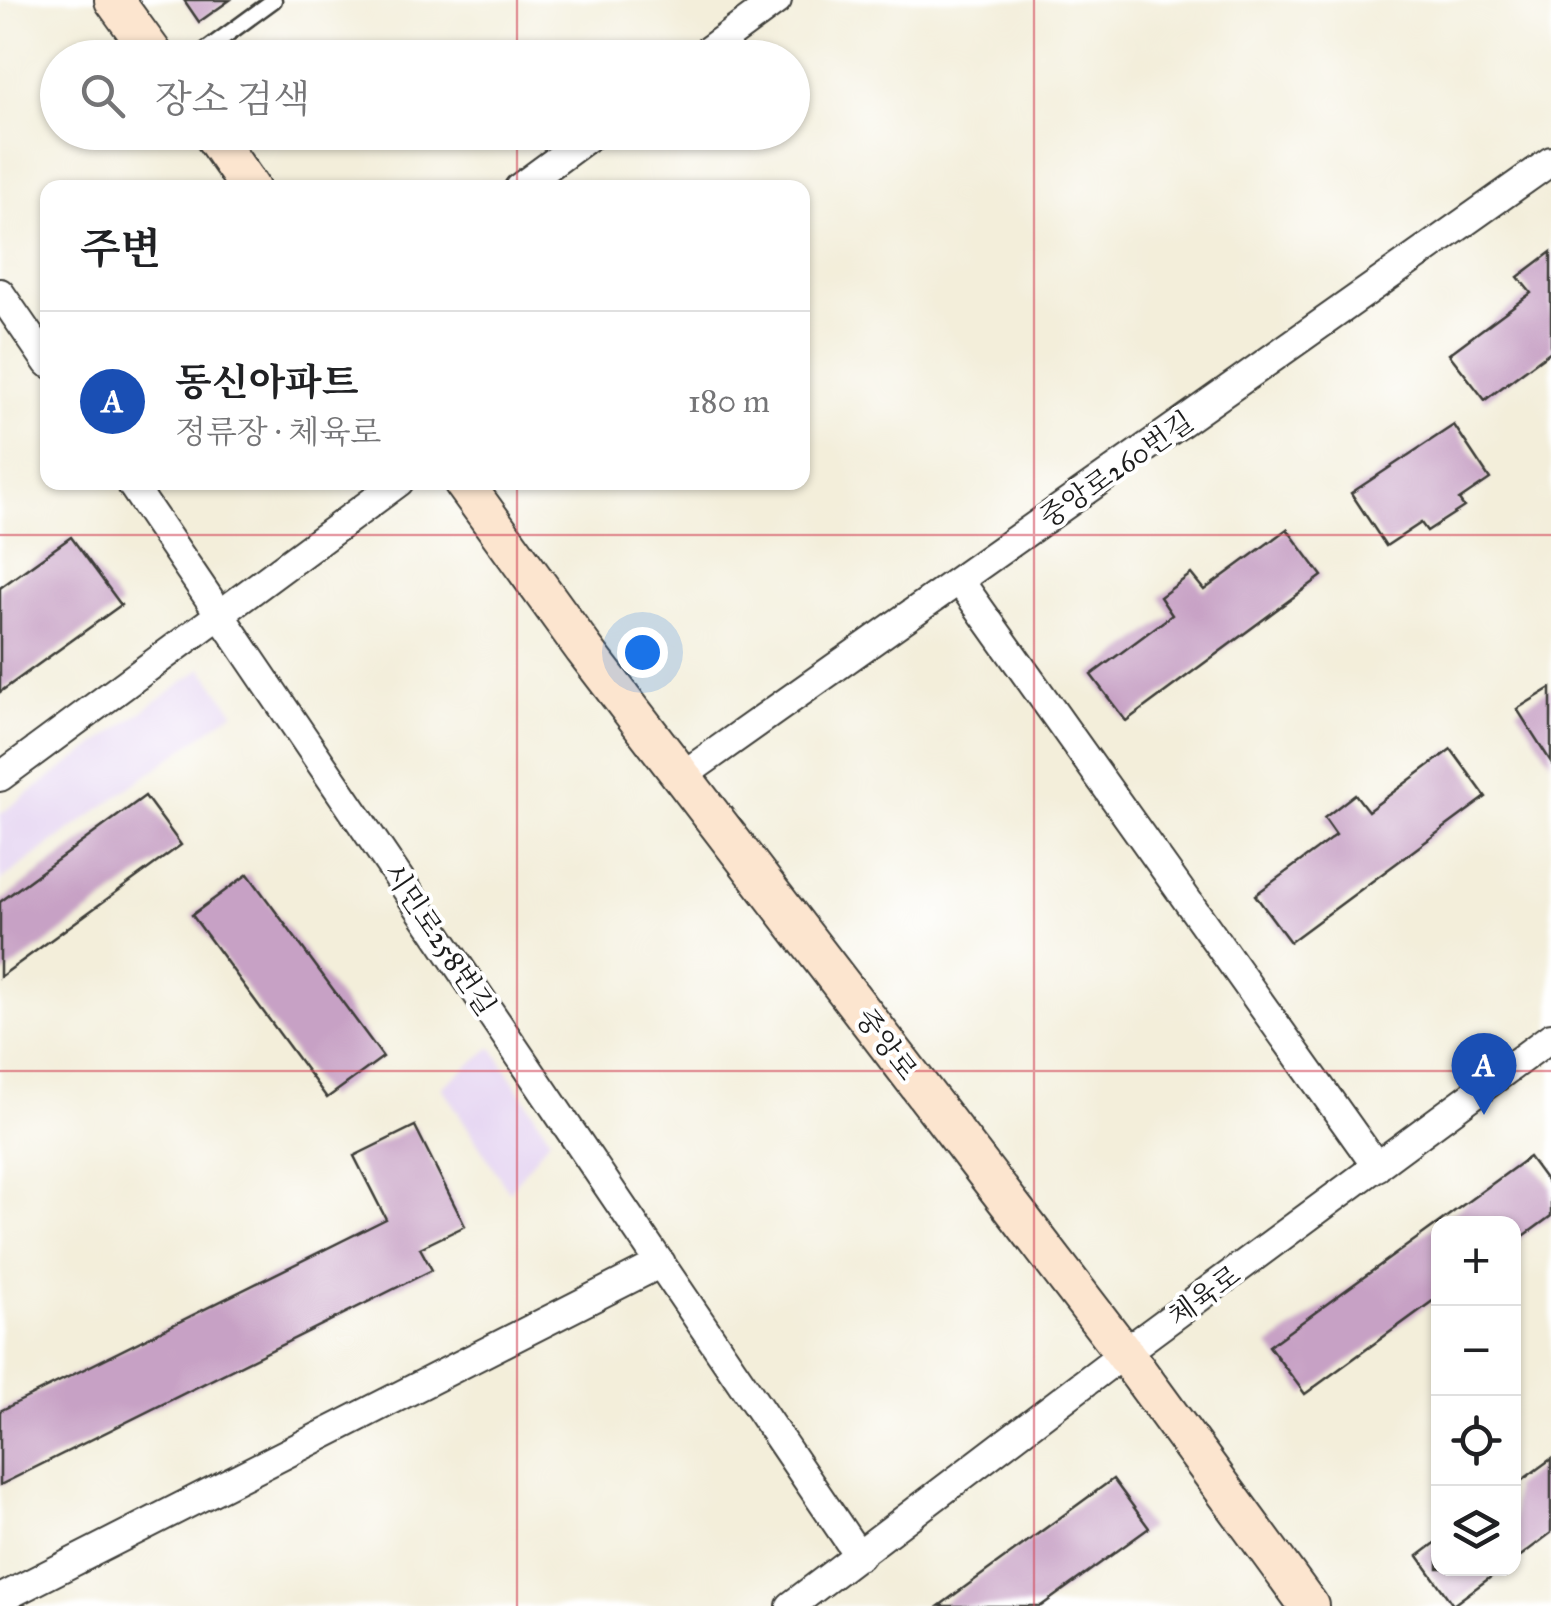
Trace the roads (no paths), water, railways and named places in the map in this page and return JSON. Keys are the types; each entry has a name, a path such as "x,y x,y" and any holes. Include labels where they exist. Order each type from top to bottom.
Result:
{"street":[{"path":"114,0 143,40"},
{"path":"723,40 777,0"},
{"path":"223,150 244,180"},
{"path":"530,180 571,150"},
{"name":"중앙로260번길","path":"682,776 1551,162"},
{"path":"0,293 40,350"},
{"name":"시민로258번길","path":"135,490 661,1263"},
{"path":"0,777 388,490"},
{"name":"중앙로","path":"469,490 584,649 1124,1354 1309,1606"},
{"path":"959,580 1377,1168"},
{"name":"체육로","path":"791,1606 1551,1037"},
{"path":"0,1599 661,1263 859,1556"}],"lane":[{"path":"220,40 274,0"}],"place":[{"name":"동신아파트","path":"1484,1115"}]}
